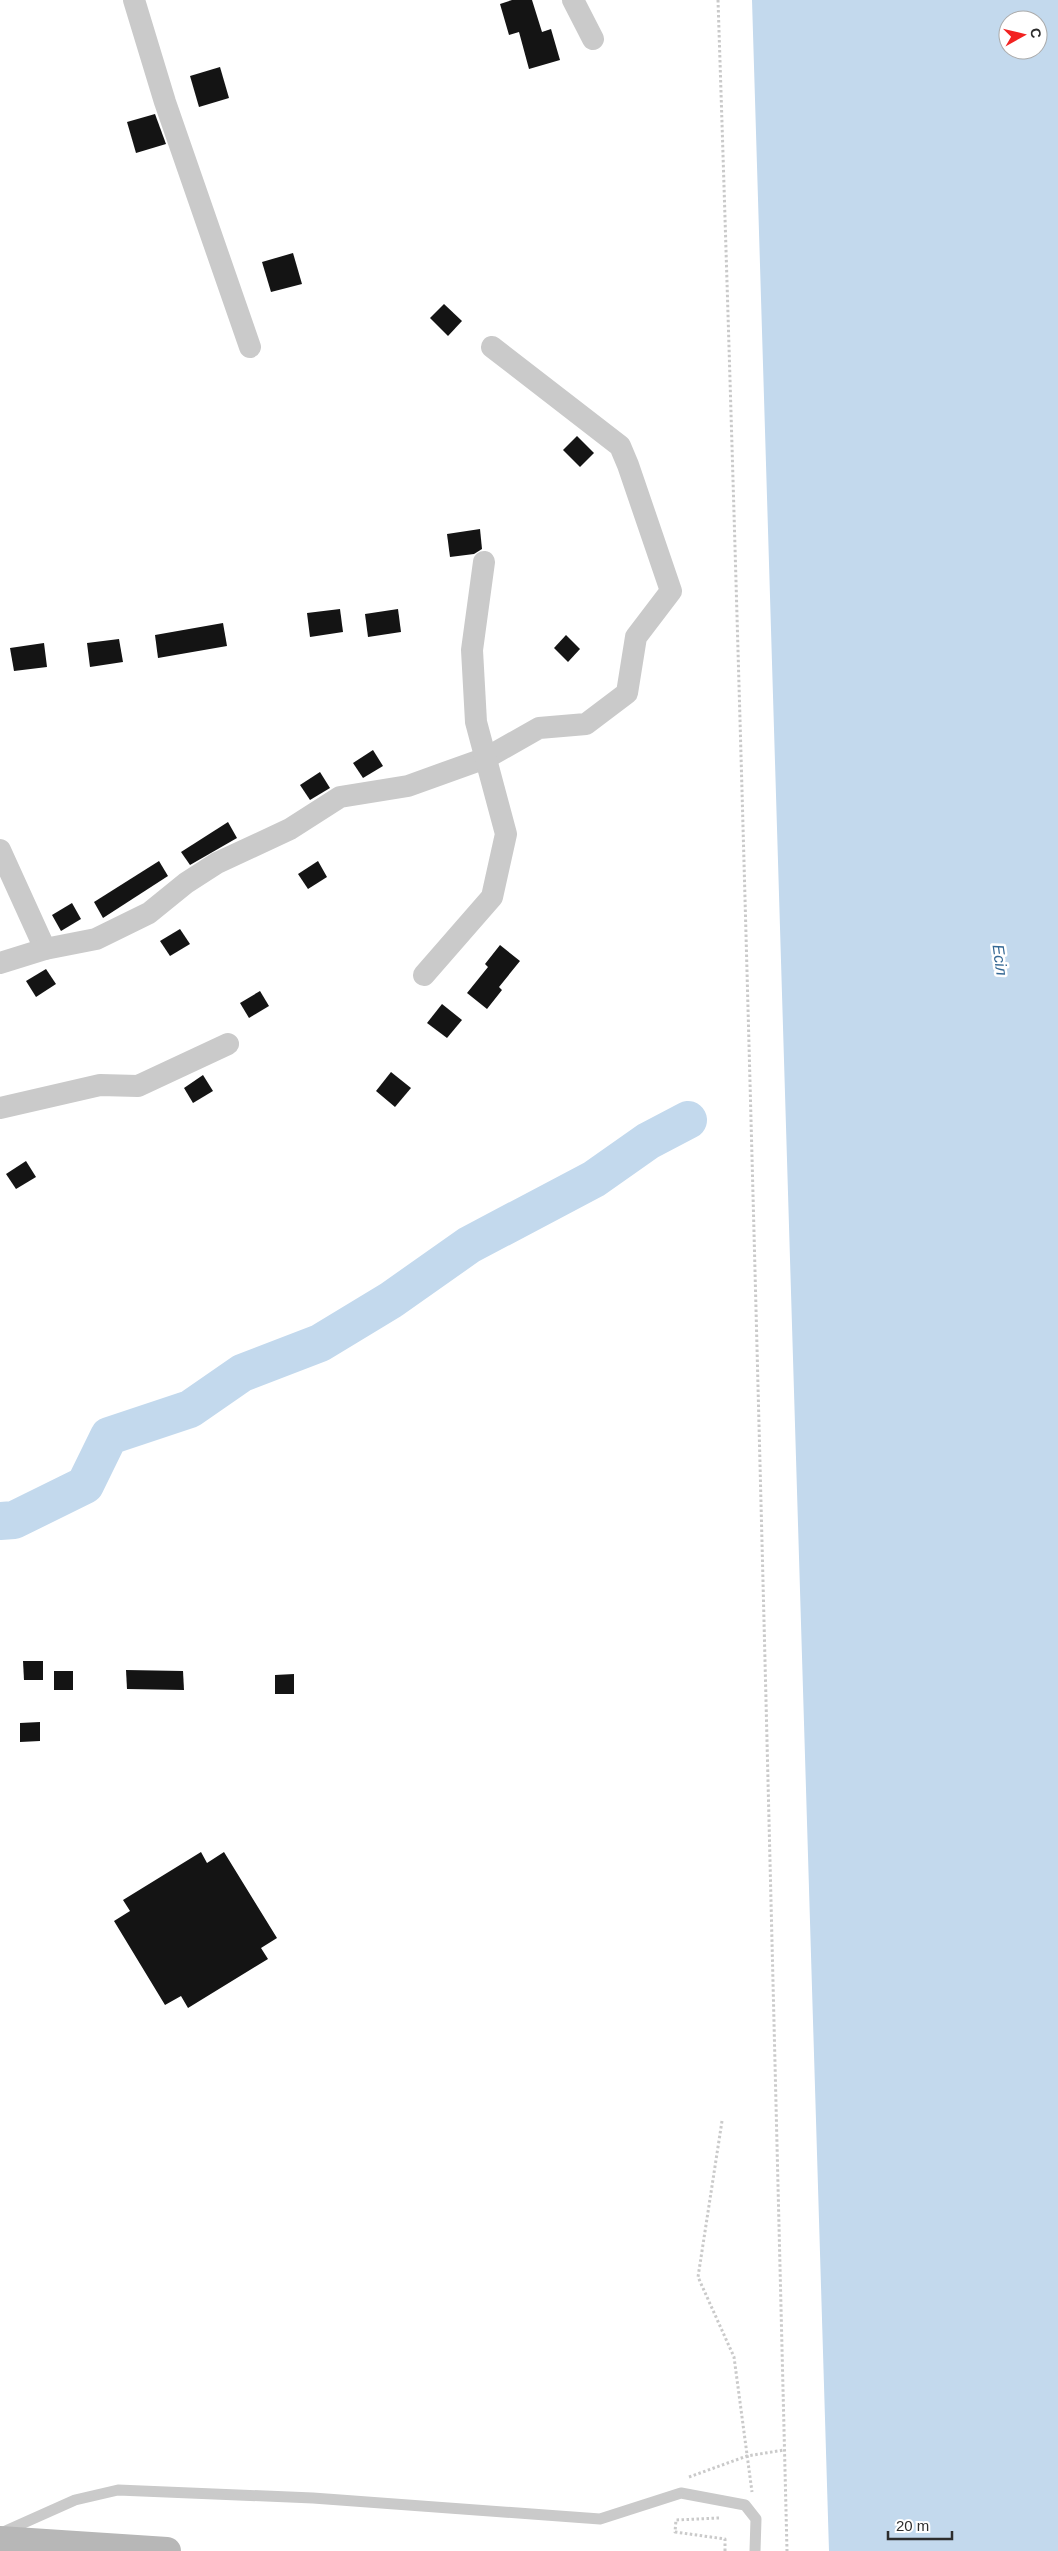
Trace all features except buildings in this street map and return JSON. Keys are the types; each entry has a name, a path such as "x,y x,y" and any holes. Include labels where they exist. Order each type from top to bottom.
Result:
{"main road":[{"path":"0,2540 167,2551"}],"street":[{"path":"134,0 165,102 250,347"},
{"path":"573,0 593,39"},
{"path":"0,964 44,949 96,939 149,912 186,883 217,864 290,829 340,797 408,786 486,758 539,728 586,724 627,693 636,637 671,591 620,446 492,347"},
{"path":"424,975 492,897 506,834 476,722 472,650 484,562"},
{"path":"0,850 44,949"},
{"path":"0,1108 100,1085 138,1086 228,1044"}],"lane":[{"path":"0,2534 75,2500 118,2490 313,2498 600,2519 681,2493 745,2505 756,2519 754,2551"}],"path":[{"path":"718,0 753,1140 759,1472 787,2551"},
{"path":"722,2121 698,2277 734,2357 756,2519"},
{"path":"687,2478 747,2456 784,2450"},
{"path":"725,2518 676,2520 674,2532 725,2539 726,2551"}],"water":[{"name":"Есіл","path":"752,0 1058,0 1058,2551 829,2551"}],"waterway":[{"path":"0,1521 14,1520 85,1485 109,1436 190,1409 242,1373 320,1343 391,1300 469,1245 594,1179 648,1141 688,1120"}]}
